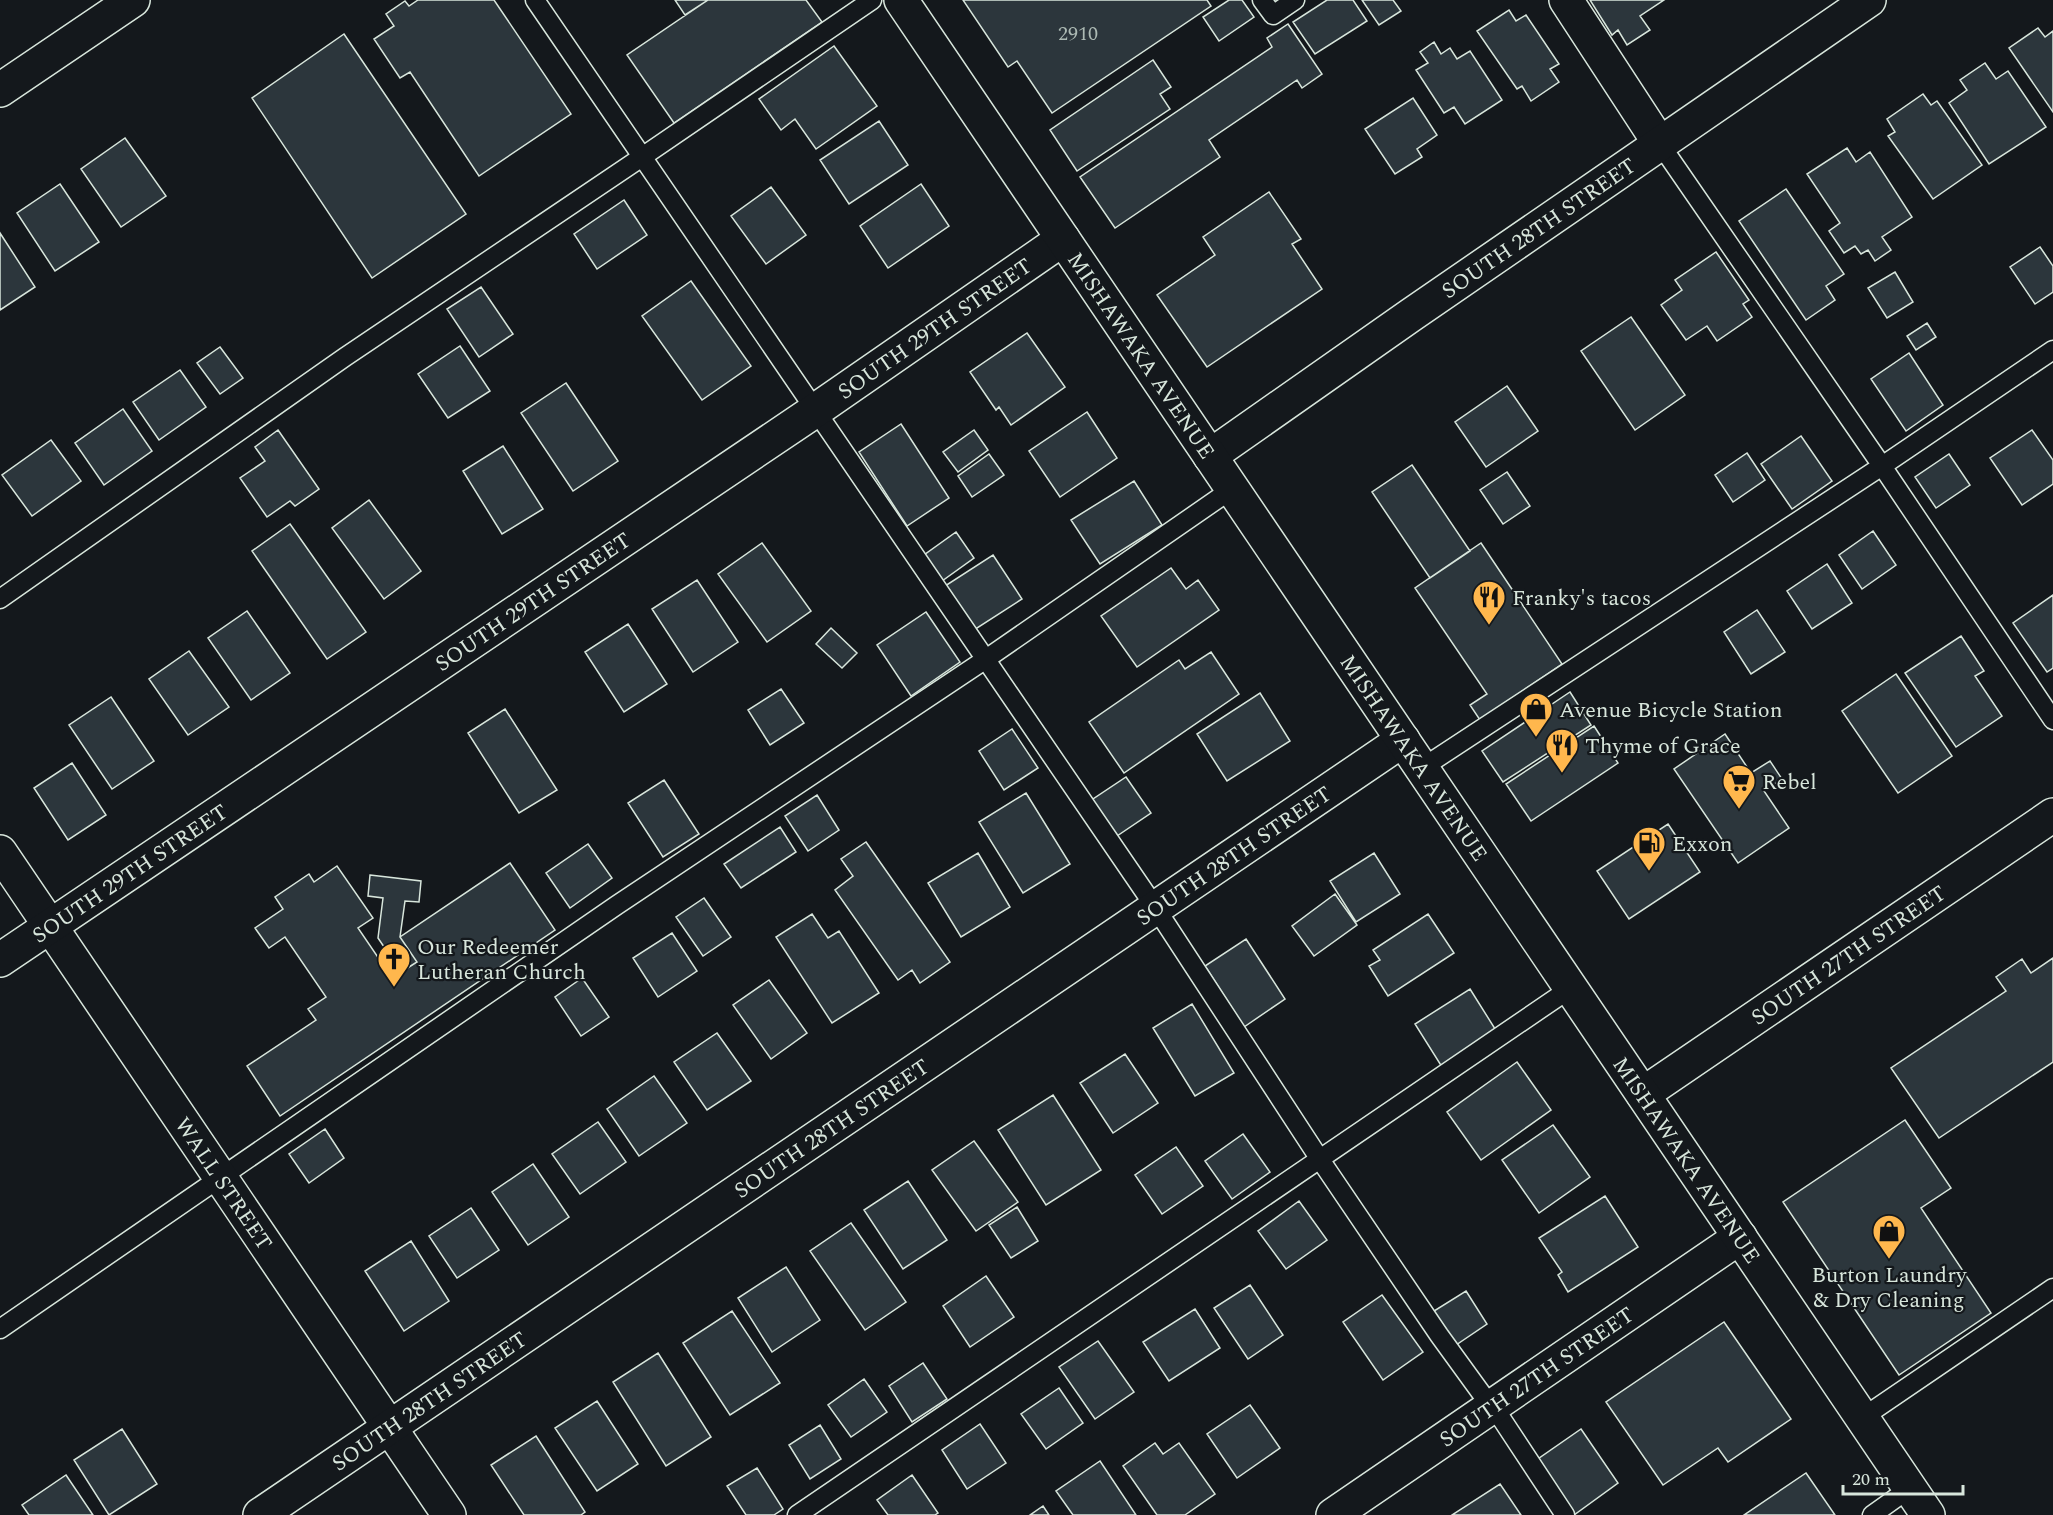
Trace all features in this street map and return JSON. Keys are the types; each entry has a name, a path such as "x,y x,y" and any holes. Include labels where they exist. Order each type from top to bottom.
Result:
{"street":[{"path":"0,90 133,0"},
{"name":"MISHAWAKA AVENUE","path":"901,0 1928,1515"},
{"path":"1566,0 1660,144"},
{"name":"SOUTH 28TH STREET","path":"1210,456 1869,0"},
{"name":"SOUTH 29TH STREET","path":"0,960 816,410 1063,239"},
{"name":"SOUTH 28TH STREET","path":"260,1515 1403,740"},
{"name":"SOUTH 27TH STREET","path":"1643,1094 2053,815"},
{"name":"WALL STREET","path":"0,852 449,1515"},
{"name":"SOUTH 27TH STREET","path":"1333,1515 1740,1237"}],"lane":[{"path":"535,0 1155,907 1319,1158 1439,1335 1501,1418 1565,1515"},
{"path":"0,598 345,357 642,158 872,0"},
{"path":"1262,0 1273,15 1295,0"},
{"path":"1660,144 1882,466 2053,720"},
{"path":"1422,768 1882,466 2053,350"},
{"path":"0,1329 627,898 986,659 1232,489"},
{"path":"797,1515 1571,988"},
{"path":"1862,1418 2053,1288"},
{"path":"1872,1515 1910,1488"}],"building":[{"path":"418,0 494,0 571,114 479,176 410,72 400,78 374,39 394,26 386,14 405,1 409,6"},
{"path":"675,0 708,0 685,15"},
{"path":"708,0 806,0 822,22 674,123 627,55"},
{"path":"963,0 1207,0 1211,6 1052,113 1017,61 1008,67"},
{"path":"1229,0 1242,0 1254,17 1219,41 1203,17"},
{"path":"1327,0 1353,0 1367,21 1315,54 1293,22"},
{"path":"1362,0 1393,0 1401,11 1379,25"},
{"path":"1590,0 1664,0 1640,16 1650,30 1627,45 1618,30 1612,35"},
{"path":"1509,10 1516,21 1526,15 1559,64 1550,69 1559,82 1531,101 1522,86 1517,89 1477,31"},
{"path":"1288,24 1322,74 1302,88 1297,80 1209,140 1220,157 1115,228 1080,177 1272,47 1267,38"},
{"path":"2038,28 2045,37 2053,31 2053,112 2009,48"},
{"path":"344,34 466,214 372,278 252,98"},
{"path":"1434,42 1441,54 1450,48 1457,59 1470,51 1502,100 1465,124 1454,107 1444,113 1416,70 1428,63 1420,52"},
{"path":"834,46 877,106 816,149 795,119 781,130 759,99"},
{"path":"1153,60 1171,87 1160,94 1170,109 1077,171 1050,130"},
{"path":"1985,63 1996,79 2008,71 2046,127 1989,164 1949,103 1967,90 1960,80"},
{"path":"1923,94 1931,105 1937,101 1982,165 1933,199 1888,136 1895,132 1887,119"},
{"path":"1413,98 1437,135 1417,149 1422,157 1395,174 1365,129"},
{"path":"879,121 908,165 849,204 820,160"},
{"path":"125,138 166,196 121,227 81,169"},
{"path":"1847,148 1856,162 1870,152 1912,217 1882,237 1891,250 1875,261 1868,250 1861,254 1855,246 1844,253 1829,231 1840,223 1807,174"},
{"path":"60,184 99,242 55,271 17,213"},
{"path":"921,184 949,226 888,268 860,226"},
{"path":"771,187 806,235 766,264 731,216"},
{"path":"1786,189 1844,274 1826,286 1835,300 1806,320 1739,221"},
{"path":"1269,192 1301,239 1292,244 1322,289 1207,367 1157,295 1215,255 1203,237"},
{"path":"624,200 647,235 597,269 574,234"},
{"path":"0,233 35,287 0,310"},
{"path":"2040,247 2053,266 2053,292 2035,304 2010,267"},
{"path":"1716,252 1749,300 1743,304 1752,317 1717,341 1707,326 1686,340 1661,305 1682,290 1675,280"},
{"path":"1895,272 1913,302 1887,318 1868,288"},
{"path":"691,281 751,366 702,400 642,316"},
{"path":"481,287 513,334 479,357 447,309"},
{"path":"1631,317 1685,395 1635,430 1581,351"},
{"path":"1927,323 1936,337 1916,350 1907,336"},
{"path":"1027,333 1065,387 1011,425 999,407 996,410 970,372"},
{"path":"460,346 490,391 448,418 418,374"},
{"path":"220,347 243,378 220,394 197,363"},
{"path":"1909,353 1943,405 1906,431 1871,379"},
{"path":"180,370 206,407 159,440 133,402"},
{"path":"566,383 618,461 573,491 521,413"},
{"path":"1507,386 1538,431 1486,467 1455,422"},
{"path":"123,409 152,451 104,485 75,443"},
{"path":"1087,412 1117,458 1060,497 1029,451"},
{"path":"901,424 949,498 907,526 859,452"},
{"path":"278,430 319,489 295,506 290,501 267,517 240,478 265,461 255,447"},
{"path":"974,430 988,450 958,472 943,452"},
{"path":"2032,430 2053,460 2053,484 2022,505 1990,458"},
{"path":"1801,436 1832,481 1792,509 1761,464"},
{"path":"51,440 81,481 32,516 2,475"},
{"path":"503,446 543,509 502,534 463,471"},
{"path":"1747,453 1765,480 1733,502 1715,475"},
{"path":"989,454 1004,475 972,497 958,476"},
{"path":"1949,454 1970,485 1936,508 1915,477"},
{"path":"1412,465 1470,551 1430,578 1372,492"},
{"path":"1507,472 1530,506 1503,524 1480,490"},
{"path":"1134,481 1162,525 1100,564 1071,520"},
{"path":"369,500 421,571 384,599 332,528"},
{"path":"290,524 366,632 327,659 252,551"},
{"path":"1873,531 1896,565 1862,589 1839,555"},
{"path":"956,532 974,558 942,581 924,555"},
{"path":"762,543 811,611 767,642 718,574"},
{"name":"Franky's tacos","path":"1481,543 1562,664 1480,720 1470,705 1487,694 1415,588"},
{"path":"993,555 1022,599 974,630 945,586"},
{"path":"1827,564 1852,603 1812,629 1787,591"},
{"path":"1171,568 1186,589 1198,580 1219,610 1137,667 1101,616"},
{"path":"697,580 738,642 693,672 652,609"},
{"path":"2053,595 2053,668 2047,672 2013,623"},
{"path":"1757,610 1785,652 1751,674 1724,632"},
{"path":"247,611 290,673 251,700 208,638"},
{"path":"926,612 960,662 911,696 877,645"},
{"path":"628,624 667,684 624,712 585,652"},
{"path":"831,628 857,653 842,668 816,644"},
{"path":"1961,636 1984,671 1975,676 2002,716 1956,747 1905,673"},
{"path":"189,651 229,707 188,735 149,679"},
{"path":"1211,652 1239,694 1124,773 1089,722 1179,660 1185,669"},
{"path":"1896,674 1952,756 1898,793 1842,711"},
{"path":"781,689 804,723 770,745 748,710"},
{"name":"Avenue Bicycle Station","path":"1570,692 1591,725 1503,782 1482,751"},
{"path":"1260,693 1290,741 1227,781 1197,734"},
{"path":"111,697 154,761 112,789 69,725"},
{"path":"505,709 557,790 519,813 468,733"},
{"name":"Thyme of Grace","path":"1594,726 1618,763 1531,821 1506,784"},
{"path":"1012,729 1038,768 1004,790 979,751"},
{"name":"Rebel","path":"1725,734 1751,773 1770,761 1782,779 1764,791 1789,828 1738,863 1674,769"},
{"path":"72,763 106,815 68,840 34,788"},
{"path":"1126,777 1151,813 1114,838 1090,801"},
{"path":"664,780 699,834 663,857 628,803"},
{"path":"1026,793 1070,864 1023,893 979,822"},
{"path":"817,795 839,830 808,851 785,816"},
{"name":"Exxon","path":"1668,824 1700,872 1629,919 1597,871"},
{"path":"780,827 796,852 741,888 724,864"},
{"path":"866,842 950,962 920,983 912,970 898,980 835,890 853,876 841,859"},
{"path":"588,844 612,878 570,908 546,873"},
{"path":"978,853 1010,907 961,937 928,883"},
{"path":"1374,853 1400,894 1356,922 1330,881"},
{"name":"Our Redeemer Lutheran Church","path":"510,863 555,930 280,1116 247,1066 316,1020 308,1009 326,997 285,937 269,948 255,928 283,909 275,897 309,874 314,882 337,866 373,918 358,928 392,978 417,962 400,937"},
{"path":"370,875 421,881 419,902 405,901 400,937 417,962 401,972 378,938 383,898 368,896"},
{"path":"1335,894 1357,925 1314,956 1292,926"},
{"path":"704,898 731,937 703,956 676,917"},
{"path":"812,914 828,938 839,931 879,993 832,1023 776,937"},
{"path":"1428,914 1454,953 1388,996 1369,966 1380,960 1373,950"},
{"path":"672,933 697,971 658,997 633,958"},
{"path":"1246,939 1285,999 1244,1027 1205,966"},
{"path":"2053,958 2053,1062 1939,1138 1891,1068 2006,991 1996,977 2022,959 2031,973"},
{"path":"582,978 609,1017 581,1036 555,997"},
{"path":"769,980 807,1033 771,1059 733,1005"},
{"path":"1470,989 1497,1032 1442,1067 1415,1024"},
{"path":"1192,1004 1234,1073 1195,1096 1153,1028"},
{"path":"717,1033 751,1081 707,1110 674,1062"},
{"path":"1125,1054 1158,1103 1113,1133 1080,1083"},
{"path":"1517,1062 1551,1110 1481,1160 1447,1112"},
{"path":"654,1076 687,1123 639,1156 607,1109"},
{"path":"1053,1095 1101,1170 1046,1205 998,1130"},
{"name":"Burton Laundry & Dry Cleaning","path":"1905,1120 1951,1188 1921,1208 1991,1313 1899,1375 1783,1202"},
{"path":"598,1122 626,1162 580,1194 552,1154"},
{"path":"1553,1125 1590,1177 1539,1213 1502,1160"},
{"path":"325,1129 344,1158 309,1183 289,1154"},
{"path":"1243,1134 1270,1172 1232,1199 1205,1161"},
{"path":"974,1141 1018,1202 976,1231 932,1170"},
{"path":"1176,1147 1203,1186 1162,1214 1135,1175"},
{"path":"533,1164 569,1217 528,1245 492,1192"},
{"path":"908,1181 947,1240 903,1269 864,1210"},
{"path":"1605,1196 1638,1247 1568,1292 1558,1275 1562,1272 1539,1238"},
{"path":"1299,1201 1327,1240 1286,1269 1258,1231"},
{"path":"1017,1207 1038,1241 1011,1258 989,1225"},
{"path":"471,1208 499,1250 457,1278 429,1236"},
{"path":"851,1223 906,1302 865,1330 810,1251"},
{"path":"411,1241 449,1301 404,1331 365,1271"},
{"path":"786,1267 820,1320 772,1352 738,1298"},
{"path":"986,1276 1014,1317 970,1347 943,1306"},
{"path":"1250,1285 1283,1335 1248,1359 1214,1308"},
{"path":"1466,1291 1487,1324 1456,1345 1434,1311"},
{"path":"1382,1295 1423,1352 1383,1380 1343,1322"},
{"path":"1195,1309 1220,1348 1169,1381 1143,1342"},
{"path":"732,1311 780,1383 730,1415 683,1343"},
{"path":"1724,1322 1791,1419 1728,1462 1718,1448 1663,1485 1606,1402"},
{"path":"1098,1341 1134,1392 1095,1419 1059,1367"},
{"path":"658,1353 711,1437 666,1466 613,1382"},
{"path":"923,1363 947,1399 912,1422 889,1386"},
{"path":"864,1379 887,1412 851,1437 828,1405"},
{"path":"1059,1388 1083,1423 1046,1449 1021,1414"},
{"path":"597,1401 638,1464 597,1491 555,1428"},
{"path":"1250,1405 1280,1448 1237,1478 1207,1434"},
{"path":"980,1424 1006,1463 967,1489 942,1450"},
{"path":"820,1425 841,1459 810,1479 789,1445"},
{"path":"122,1429 157,1484 109,1515 74,1460"},
{"path":"1581,1429 1618,1483 1574,1515 1535,1461"},
{"path":"536,1436 585,1512 581,1515 524,1515 491,1465"},
{"path":"1155,1443 1163,1454 1179,1443 1215,1494 1185,1515 1157,1515 1123,1466"},
{"path":"1100,1461 1136,1515 1073,1515 1056,1491"},
{"path":"757,1468 783,1509 774,1515 746,1515 727,1486"},
{"path":"1806,1473 1835,1515 1744,1515"},
{"path":"66,1475 93,1515 29,1515 22,1505"},
{"path":"912,1475 938,1513 935,1515 888,1515 877,1500"},
{"path":"1500,1484 1521,1515 1452,1515"},
{"path":"1043,1506 1049,1515 1030,1515"}],"place":[{"name":"Franky's tacos","path":"1489,626"},
{"name":"Avenue Bicycle Station","path":"1536,738"},
{"name":"Thyme of Grace","path":"1562,774"},
{"name":"Rebel","path":"1739,810"},
{"name":"Exxon","path":"1649,872"},
{"name":"Our Redeemer Lutheran Church","path":"394,988"},
{"name":"Burton Laundry & Dry Cleaning","path":"1889,1260"}]}
